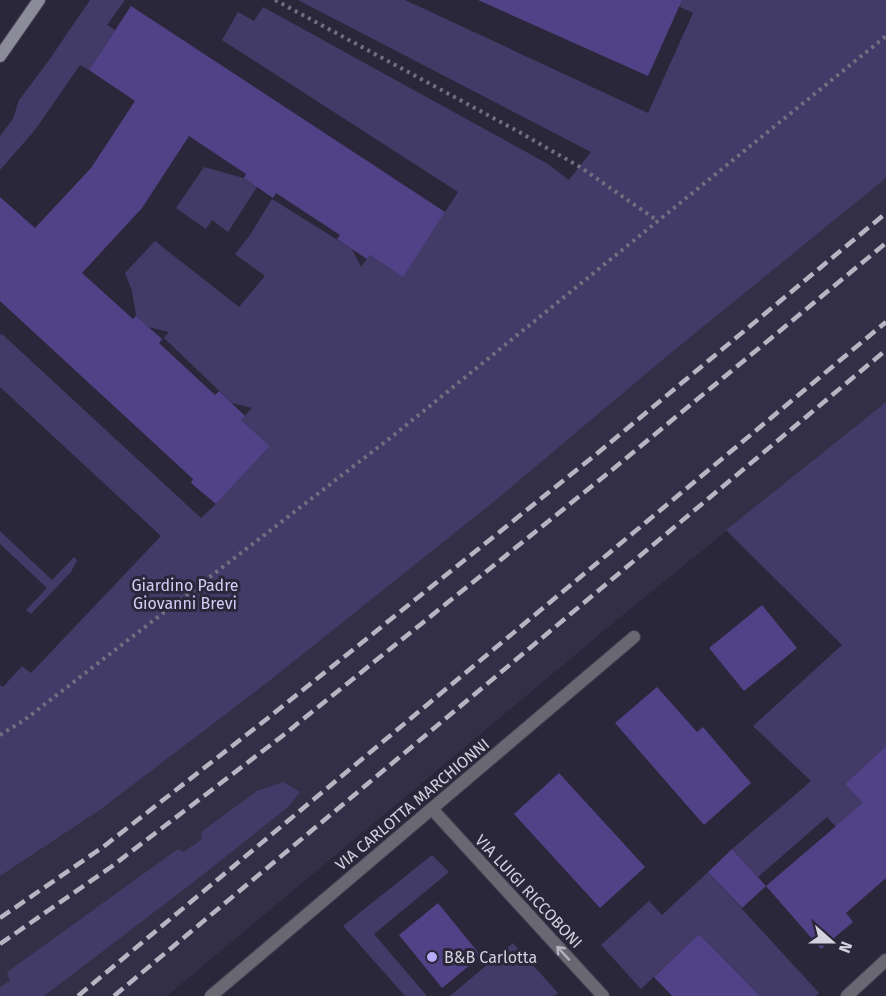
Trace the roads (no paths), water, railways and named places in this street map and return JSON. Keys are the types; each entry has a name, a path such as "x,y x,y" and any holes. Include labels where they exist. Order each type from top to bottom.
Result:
{"street":[{"path":"0,56 39,0"},
{"name":"VIA CARLOTTA MARCHIONNI","path":"211,996 634,637"},
{"name":"VIA LUIGI RICCOBONI","path":"432,809 603,996"},
{"path":"847,996 886,960"}],"railway":[{"path":"0,918 103,847 268,718 594,456 886,213"},
{"path":"0,944 111,867 281,737 607,474 886,243"},
{"path":"78,996 886,322"},
{"path":"114,996 886,350"}],"place":[{"name":"B&B Carlotta","path":"432,957"}],"park label":[{"name":"Giardino Padre Giovanni Brevi","path":"185,594"}]}
